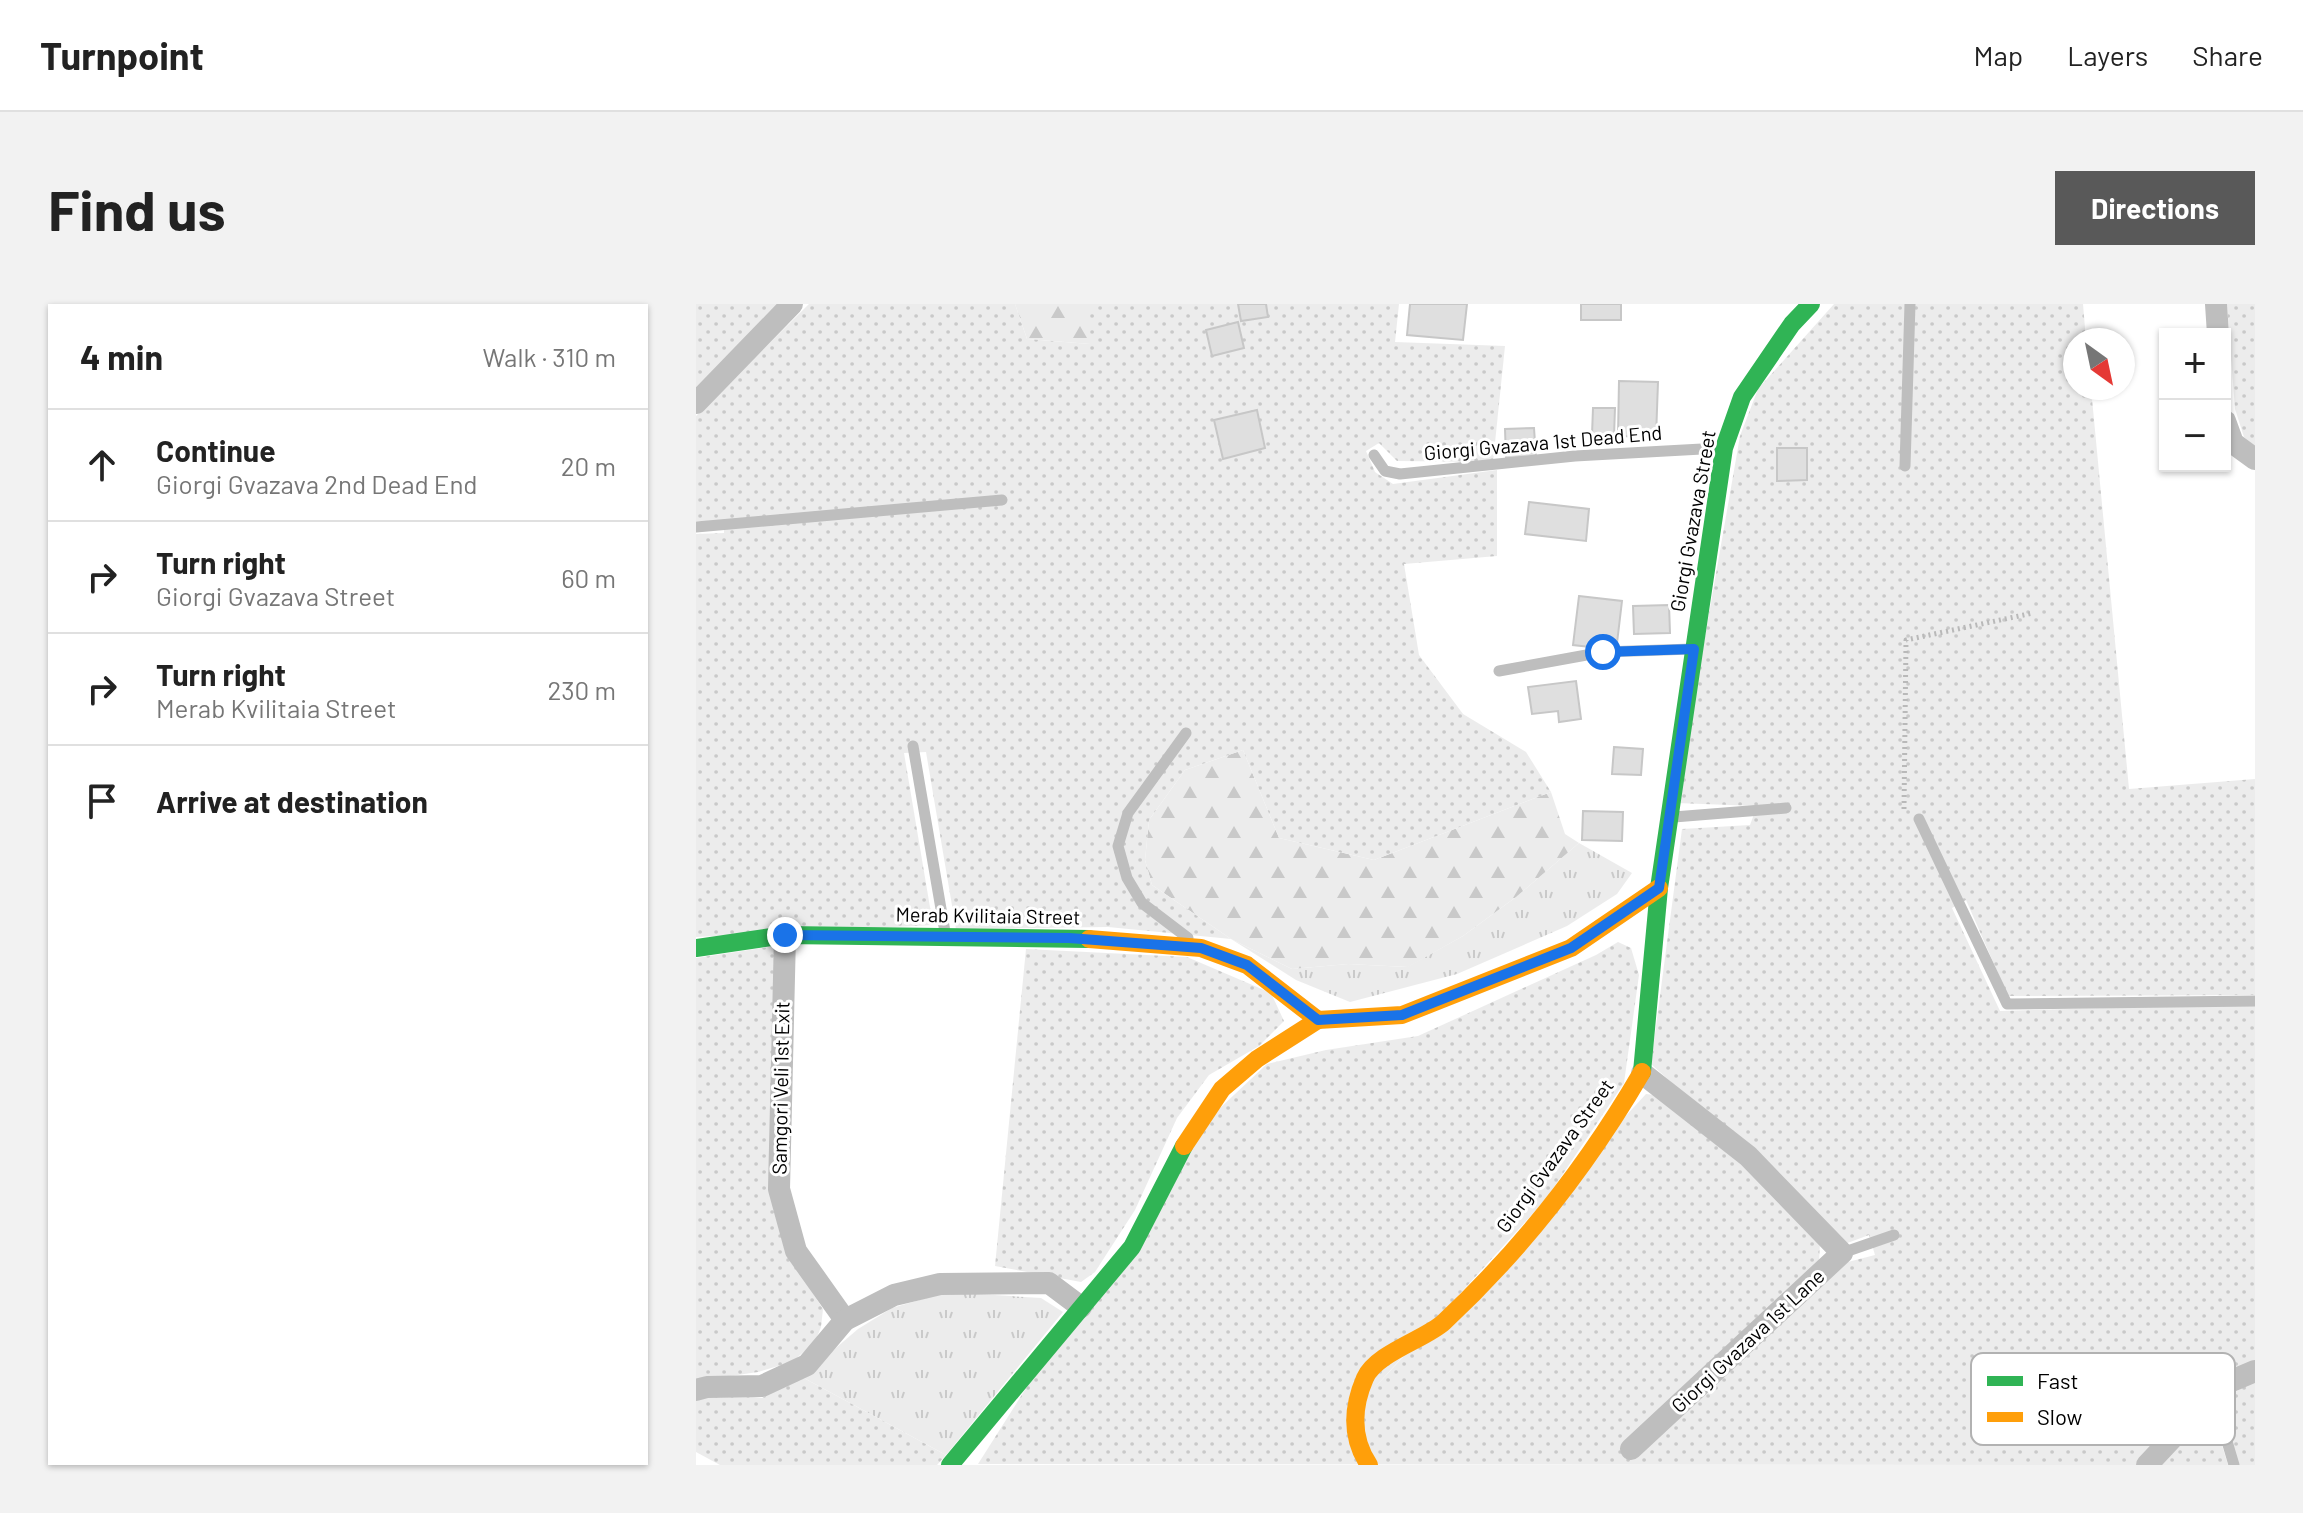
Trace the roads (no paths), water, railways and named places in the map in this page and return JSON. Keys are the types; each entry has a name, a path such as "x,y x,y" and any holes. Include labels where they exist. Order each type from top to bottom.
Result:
{"street":[{"path":"696,403 792,304"},
{"name":"Giorgi Gvazava Street","path":"1369,1465 1357,1447 1355,1416 1366,1375 1398,1348 1441,1325 1511,1255 1576,1171 1642,1073 1659,888 1724,448 1742,397 1792,324 1811,304"},
{"path":"2216,304 2218,328"},
{"path":"2231,438 2233,443 2255,459"},
{"path":"950,1465 1132,1247 1185,1144 1222,1089 1257,1059 1318,1020 1402,1015 1571,948 1659,888"},
{"name":"Merab Kvilitaia Street","path":"696,948 785,935 1069,938 1201,948 1247,965 1318,1020"},
{"name":"Samgori Veli 1st Exit","path":"785,935 779,1189 796,1251 845,1320"},
{"name":"Giorgi Gvazava 1st Lane","path":"1631,1449 1842,1253 1748,1156 1642,1073"},
{"path":"696,1390 762,1386 807,1365 845,1320 894,1295 940,1284 1049,1283 1081,1307"},
{"path":"2235,1379 2255,1371"},
{"path":"2147,1465 2166,1445"}],"lane":[{"path":"1905,466 1910,304"},
{"name":"Giorgi Gvazava 1st Dead End","path":"1374,455 1385,471 1400,474 1575,456 1724,448"},
{"path":"696,527 1002,500"},
{"path":"1499,671 1603,652 1694,649"},
{"path":"1186,733 1128,813 1118,846 1127,878 1142,903 1201,948"},
{"path":"913,746 945,937"},
{"path":"1669,817 1786,808"},
{"path":"1919,819 2007,1004 2255,1001"},
{"path":"1842,1253 1894,1235"},
{"path":"2228,1445 2234,1465"}]}
